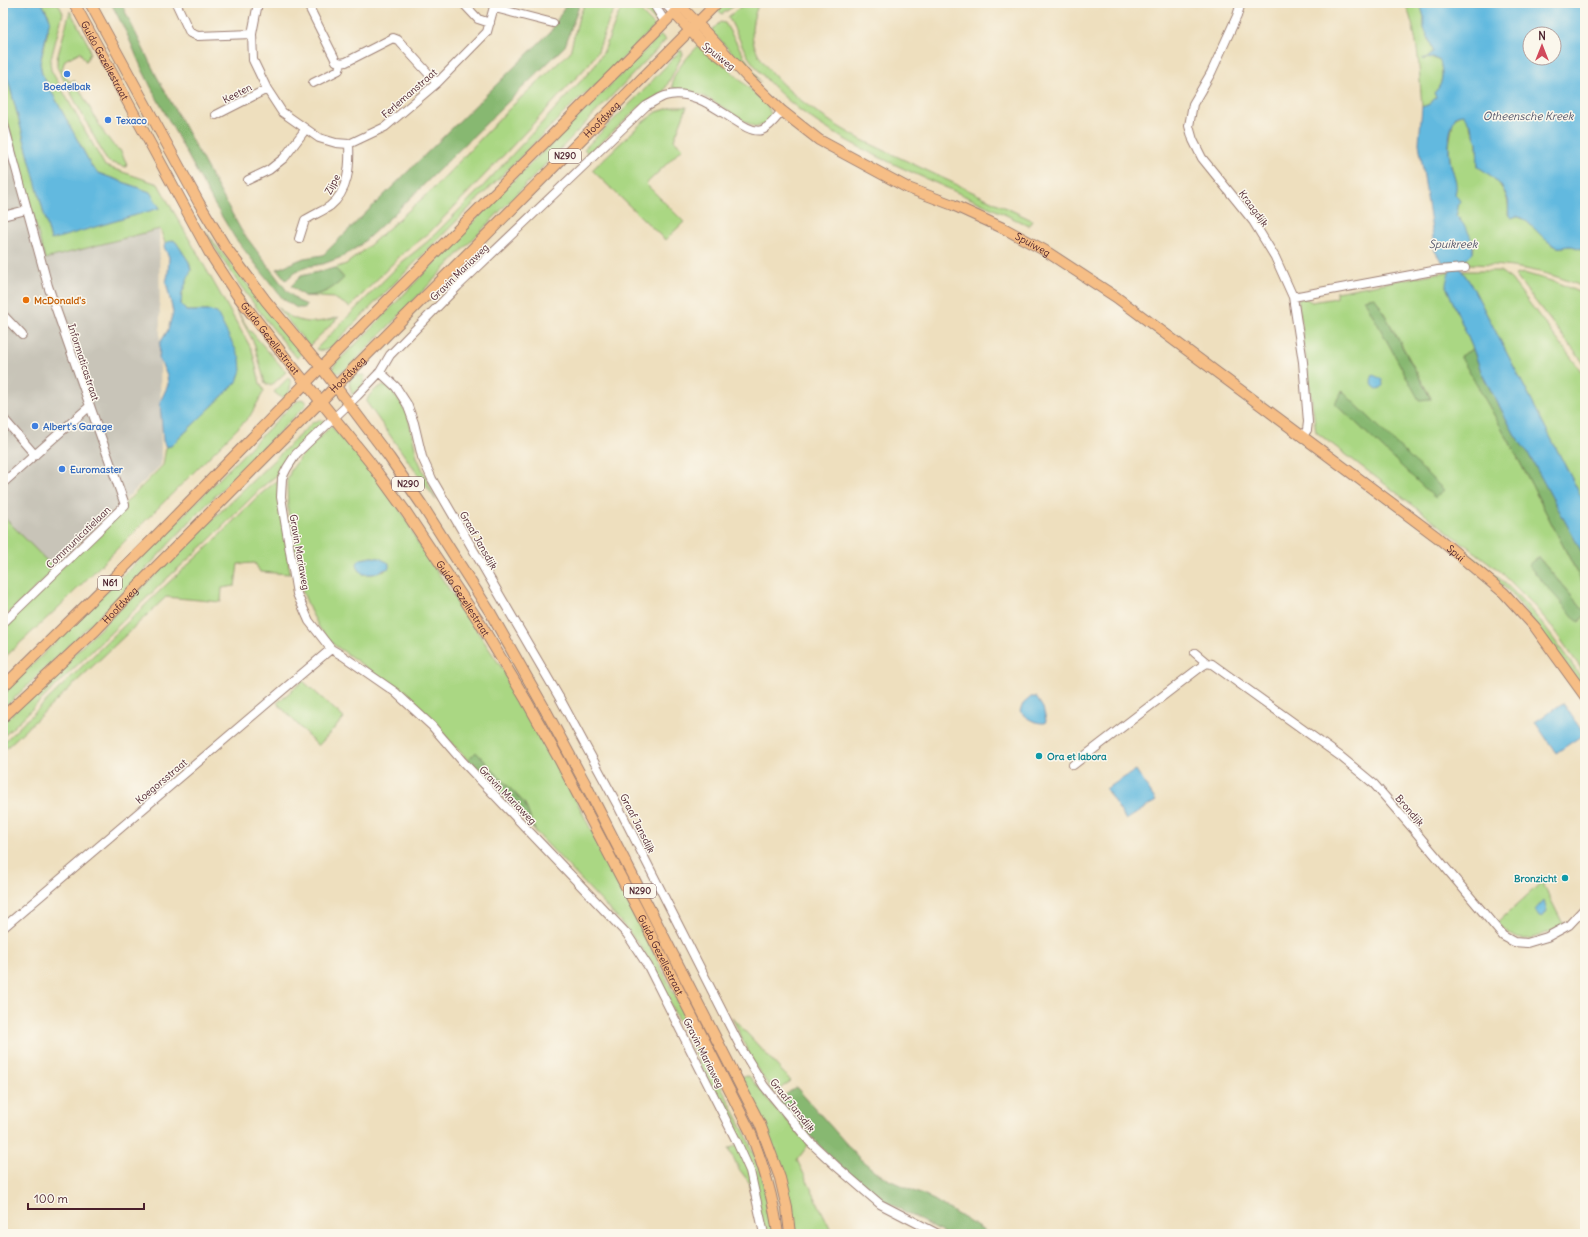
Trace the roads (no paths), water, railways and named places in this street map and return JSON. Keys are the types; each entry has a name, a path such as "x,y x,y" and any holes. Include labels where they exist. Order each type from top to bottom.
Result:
{"main road":[{"name":"Guido Gezellestraat","path":"74,3 209,252 237,295 334,419 369,461 406,512 480,623 560,759 750,1131 764,1166 774,1204 778,1234"},
{"name":"Guido Gezellestraat","path":"90,3 199,203 225,246 266,302 321,368 389,456 490,612 585,783 760,1124 780,1178 787,1208 790,1234"},
{"name":"Hoofdweg","path":"3,717 96,630 152,570 717,3"},
{"name":"N290","path":"306,383 665,22 679,6"},
{"path":"679,6 694,26"},
{"name":"Spuiweg","path":"694,26 700,41 749,79 782,111 819,140 914,190 953,205 1005,229 1044,250 1116,297 1302,438"},
{"name":"N61","path":"3,687 149,544 306,383"},
{"name":"Spui","path":"1302,438 1437,537 1504,593 1535,627 1585,696"}],"street":[{"path":"176,3 190,33 198,36 252,34"},
{"path":"258,3 252,34 253,60 267,89 282,112 305,130 319,138 336,143 349,144"},
{"path":"307,3 336,61 341,63 346,62 393,38 398,40 437,83"},
{"path":"463,3 478,19 490,23"},
{"path":"653,3 665,22"},
{"path":"664,3 679,6"},
{"name":"Kraagdijk","path":"1241,3 1237,16 1211,73 1193,104 1189,126 1193,140 1202,158 1253,221 1275,257 1293,297 1303,362 1308,422 1307,430 1302,438"},
{"path":"495,5 553,23"},
{"name":"Ferlemanstraat","path":"349,144 385,127 437,83 487,32 495,5"},
{"path":"313,83 339,70 341,63"},
{"name":"Keeten","path":"216,115 267,89"},
{"name":"Gravin Mariaweg","path":"764,1234 750,1171 736,1140 648,966 627,934 463,762 432,726 395,692 331,649 309,621 296,594 291,552 281,497 282,478 296,454 334,419 380,372 390,355 458,286 646,106 664,96 679,93 713,105 752,131 764,130 782,111"},
{"name":"Informaticastraat","path":"3,120 26,210 48,286 90,406 3,483"},
{"path":"248,180 269,170 284,158 305,130"},
{"name":"Zijpe","path":"299,239 305,220 331,205 340,194 346,181 348,170 349,144"},
{"path":"3,216 26,210"},
{"path":"1293,297 1448,269 1465,268"},
{"path":"3,315 22,335"},
{"name":"Graaf Jansdijk","path":"380,372 396,387 407,404 414,424 422,457 432,479 552,684 617,804 741,1048 764,1086 810,1142 841,1171 880,1204 938,1234"},
{"name":"Communicatielaan","path":"3,623 125,505 90,406"},
{"path":"3,418 35,455"},
{"name":"Koegorsstraat","path":"3,928 331,649"},
{"name":"Brondijk","path":"1195,653 1207,663 1212,664 1301,726 1374,784 1503,936 1514,942 1527,943 1548,937 1569,925 1585,908"},
{"path":"1073,764 1207,663"}],"water":[{"path":"3,3 42,3 50,19 40,63 42,74 92,167 98,173 150,192 160,208 51,240 3,61"},
{"name":"Otheensche Kreek","path":"1420,3 1585,3 1585,250 1572,246 1557,247 1546,240 1528,222 1517,216 1511,218 1509,216 1508,200 1500,185 1478,167 1477,142 1471,126 1463,114 1457,115 1454,120 1450,132 1449,150 1450,161 1456,182 1455,194 1460,201 1457,206 1458,210 1456,215 1468,232 1473,247 1473,253 1461,264 1462,271 1471,284 1585,504 1585,558 1529,455 1515,435 1482,374 1446,286 1450,265 1441,261 1435,251 1419,143 1422,107 1430,104 1436,97 1434,93 1440,86 1442,70 1440,61 1434,58 1422,59 1429,57 1433,52 1424,28 1424,17"},
{"path":"173,240 176,242 189,262 191,270 182,293 181,304 186,311 210,311 217,313 240,358 241,370 237,382 171,446 166,447 163,441 160,402 168,385 167,375 159,359 160,343 168,330 173,312 166,282 169,257 164,247 165,243"},
{"path":"1373,375 1382,379 1383,385 1381,388 1377,389 1373,386 1371,380"},
{"path":"372,557 379,558 389,563 389,568 373,574 363,574 358,568 357,563 361,559"},
{"path":"1031,697 1036,697 1043,708 1046,720 1045,723 1038,723 1031,720 1020,711 1023,704"},
{"path":"1563,703 1584,734 1556,753 1535,722"},
{"path":"1136,770 1156,801 1126,820 1106,789"},
{"path":"1544,900 1547,911 1543,916 1539,917 1535,910"}],"place":[{"name":"Boedelbak","path":"67,74"},
{"name":"Texaco","path":"108,120"},
{"name":"McDonald's","path":"26,300"},
{"name":"Albert's Garage","path":"35,426"},
{"name":"Euromaster","path":"62,469"},
{"name":"Ora et labora","path":"1039,756"},
{"name":"Bronzicht","path":"1565,878"}],"water label":[{"name":"Spuikreek","path":"1453,244"}]}
